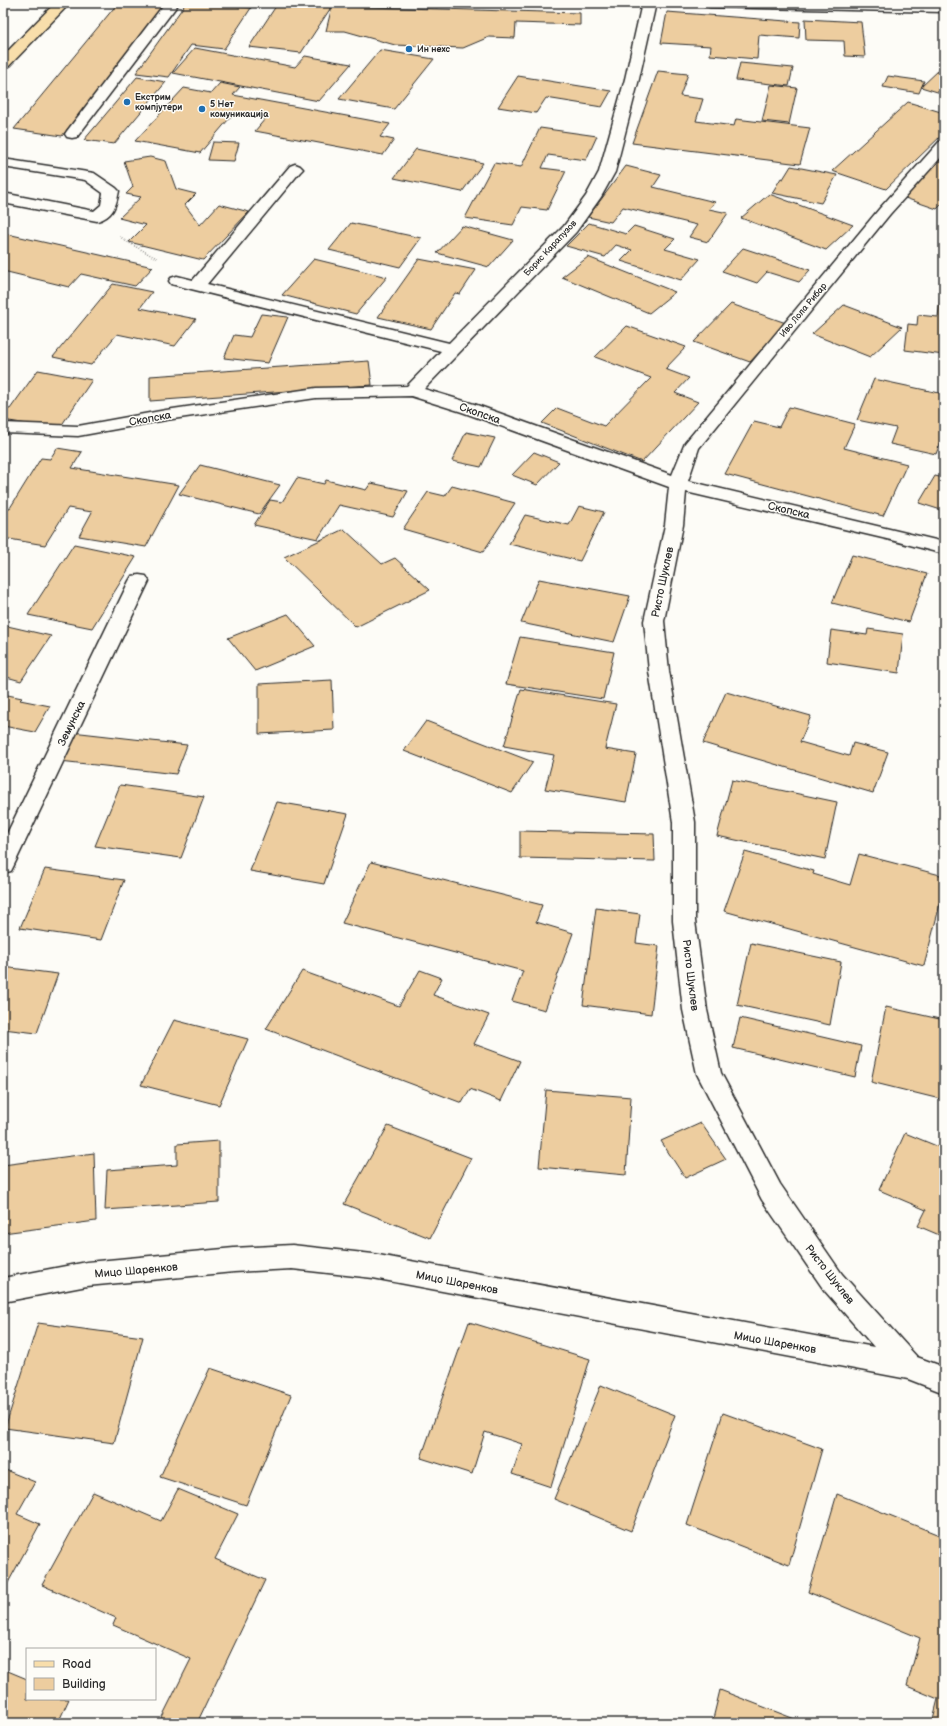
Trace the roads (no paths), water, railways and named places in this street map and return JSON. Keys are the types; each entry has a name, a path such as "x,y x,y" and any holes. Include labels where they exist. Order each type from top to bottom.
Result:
{"main road":[{"path":"3,64 63,3"}],"street":[{"path":"72,134 172,3"},
{"name":"Борис Карапузов","path":"412,391 570,229 593,197 607,172 632,79 649,3"},
{"path":"710,3 944,8"},
{"name":"Иво Лола Рибар","path":"678,484 691,447 885,211 944,145"},
{"path":"3,163 89,176 111,191 108,207 97,216 3,198"},
{"path":"198,285 295,169"},
{"path":"177,281 198,285 452,350"},
{"name":"Скопска","path":"3,428 78,431 166,415 316,393 412,391 468,408 678,484 944,548"},
{"name":"Ристо Шуклев","path":"678,484 674,526 666,571 654,621 665,708 684,822 684,921 694,1010 709,1074 771,1192 833,1282 908,1366 944,1380"},
{"name":"Земунска","path":"3,865 139,581"},
{"name":"Мицо Шаренков","path":"3,1290 87,1274 234,1260 292,1258 374,1266 908,1366"}],"place":[{"name":"Ин нехс","path":"409,49"},
{"name":"Екстрим компјутери","path":"127,102"},
{"name":"5 Нет комуникација","path":"202,109"}]}
